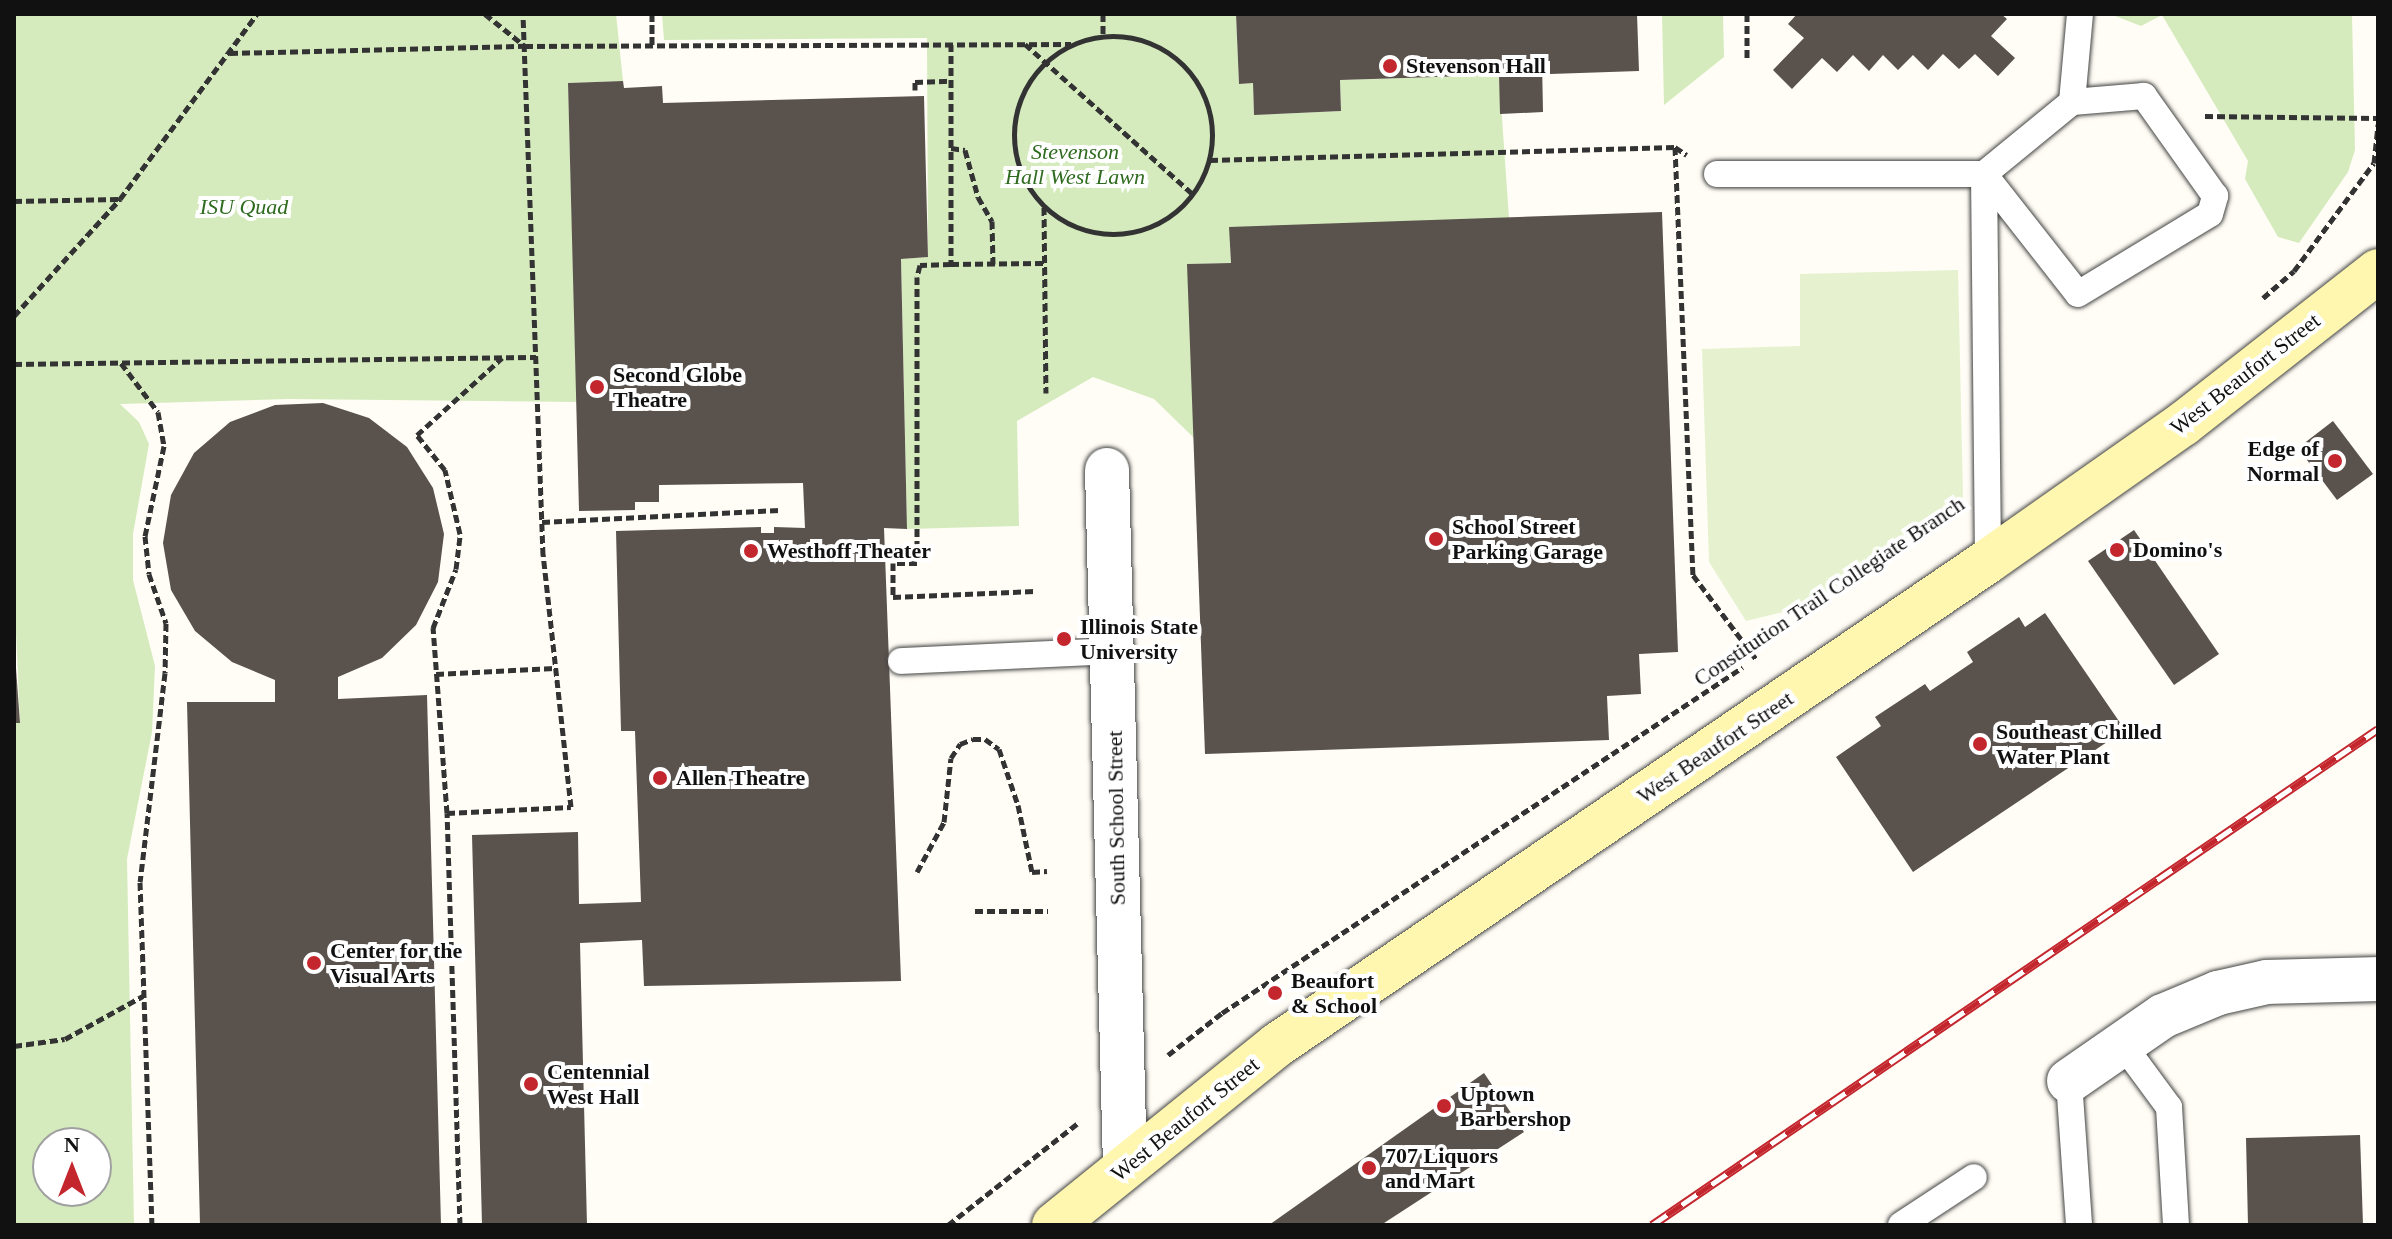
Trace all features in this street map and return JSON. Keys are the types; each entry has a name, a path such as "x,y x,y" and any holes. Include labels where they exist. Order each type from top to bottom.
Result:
{"street":[{"name":"West Beaufort Street","path":"1054,1225 1125,1165 1341,1000 1988,561 2183,424 2378,271"},
{"name":"South School Street","path":"1107,470 1125,1165"},
{"path":"2069,1081 2121,1042 2218,993 2267,982 2378,979"}],"lane":[{"path":"2072,102 2080,14"},
{"path":"1717,174 1984,174 2072,102 2144,96 2215,196 2210,214 2078,294 1984,174"},
{"path":"1984,174 1988,561"},
{"path":"901,661 1112,651"},
{"path":"2121,1042 2169,1107 2176,1225"},
{"path":"2069,1081 2079,1225"},
{"path":"1901,1225 1974,1177"}],"path":[{"path":"14,316 120,199 257,14"},
{"path":"485,14 525,46"},
{"path":"447,813 571,807 542,522 523,14"},
{"path":"652,14 652,45"},
{"path":"1103,14 1103,37"},
{"path":"1747,14 1747,61"},
{"path":"230,53 525,46 1071,44 1103,37 1157,44 1185,65 1204,93 1213,126 1210,160 1194,195 1172,216 1141,231 1105,234 1072,225 1044,206 1021,170 1014,150 1014,118 1025,88 1048,60 1071,44"},
{"path":"951,44 951,264"},
{"path":"1025,44 1048,60 1194,195"},
{"path":"915,90 915,82 951,81"},
{"path":"2205,116 2378,121 2374,163 2294,271 2259,302"},
{"path":"1210,160 1675,147 1693,575 1756,659"},
{"path":"951,148 965,150 978,197 992,221 993,264"},
{"path":"14,201 120,199"},
{"path":"1044,206 1046,393"},
{"path":"1035,591 893,597 893,563 917,563 917,277 920,265 1044,263"},
{"path":"460,1225 447,813 433,628 456,569 460,534 445,470 417,435 503,357"},
{"path":"14,364 536,357"},
{"path":"121,363 158,412 164,446 145,536 149,574 166,623 161,734 145,810 140,882 152,1225"},
{"path":"542,522 781,510"},
{"name":"Constitution Trail Collegiate Branch","path":"1222,1013 1769,650"},
{"path":"436,674 555,668"},
{"path":"917,872 944,822 951,758 960,744 973,739 985,739 999,749 1018,805 1032,872 1047,871"},
{"path":"975,911 1048,911"},
{"path":"14,1046 65,1039 143,1000 144,992"},
{"path":"948,1225 1044,1148"}],"green space":[{"name":"ISU Quad","path":"14,14 616,14 623,81 568,83 577,402 288,399 120,404 139,422 149,444 133,534 133,580 155,666 152,732 127,859 134,1225 14,1225 14,723 20,722 14,586"},
{"name":"Stevenson Hall West Lawn","path":"662,14 1236,14 1239,84 1253,83 1254,115 1341,111 1340,80 1499,75 1509,218 1230,228 1231,263 1188,264 1194,438 1154,399 1093,377 1017,421 1019,526 907,529 901,259 928,257 927,38 664,40"},
{"path":"1662,14 1723,14 1724,57 1664,105"},
{"path":"2110,14 2352,14 2355,150 2348,172 2299,243 2278,237 2245,179 2248,161 2162,15 2141,26"},
{"path":"1958,270 1963,497 1808,606 1746,621 1709,562 1702,349 1800,346 1800,274"}],"building":[{"name":"Stevenson Hall","path":"1236,14 1637,14 1639,71 1550,74 1550,61 1542,61 1543,112 1500,114 1499,75 1340,80 1341,111 1254,115 1253,83 1239,84"},
{"path":"1797,14 2001,14 2007,19 1991,36 2015,58 1998,76 1975,54 1959,69 1943,54 1928,70 1913,55 1898,70 1883,55 1869,71 1853,55 1837,72 1822,58 1792,89 1773,70 1804,38 1788,24"},
{"name":"Westhoff Theater","path":"623,81 624,88 662,86 663,103 924,96 928,257 901,259 907,529 884,528 901,981 644,986 642,940 580,943 587,1225 482,1225 472,835 578,832 579,904 641,902 635,731 621,731 616,531 761,527 761,533 774,533 774,527 805,528 803,483 659,485 659,502 635,502 635,510 579,511 568,83"},
{"name":"School Street Parking Garage","path":"1662,212 1678,652 1639,654 1641,694 1607,696 1609,740 1205,754 1187,264 1231,263 1229,227"},
{"name":"Center for the Visual Arts","path":"323,403 369,418 407,447 433,488 444,534 438,582 416,625 382,658 338,677 338,699 427,695 441,1225 200,1225 187,702 275,702 275,680 232,662 195,631 171,590 163,543 171,495 194,453 230,422 275,405"},
{"name":"Edge of Normal","path":"2333,421 2373,474 2337,500 2298,448"},
{"path":"2134,530 2219,654 2174,685 2088,561"},
{"name":"Southeast Chilled Water Plant","path":"2045,613 2125,730 1913,872 1836,757 1881,726 1875,717 1925,684 1930,691 1973,662 1967,652 2019,617 2025,627"},
{"path":"14,641 20,723 14,723"},
{"path":"1484,1073 1524,1132 1381,1225 1269,1225"},
{"path":"2360,1135 2363,1225 2248,1225 2246,1138"}],"railway":[{"path":"1652,1225 2378,729"}],"place":[{"name":"Stevenson Hall","path":"1390,66"},
{"name":"Second Globe Theatre","path":"597,387"},
{"name":"Edge of Normal","path":"2335,461"},
{"name":"School Street Parking Garage","path":"1436,539"},
{"name":"Domino's","path":"2117,550"},
{"name":"Westhoff Theater","path":"751,551"},
{"name":"Illinois State University","path":"1064,639"},
{"name":"Southeast Chilled Water Plant","path":"1980,744"},
{"name":"Allen Theatre","path":"660,778"},
{"name":"Center for the Visual Arts","path":"314,963"},
{"name":"Beaufort & School","path":"1275,993"},
{"name":"Centennial West Hall","path":"531,1084"},
{"name":"Uptown Barbershop","path":"1444,1106"},
{"name":"707 Liquors and Mart","path":"1369,1168"}]}
